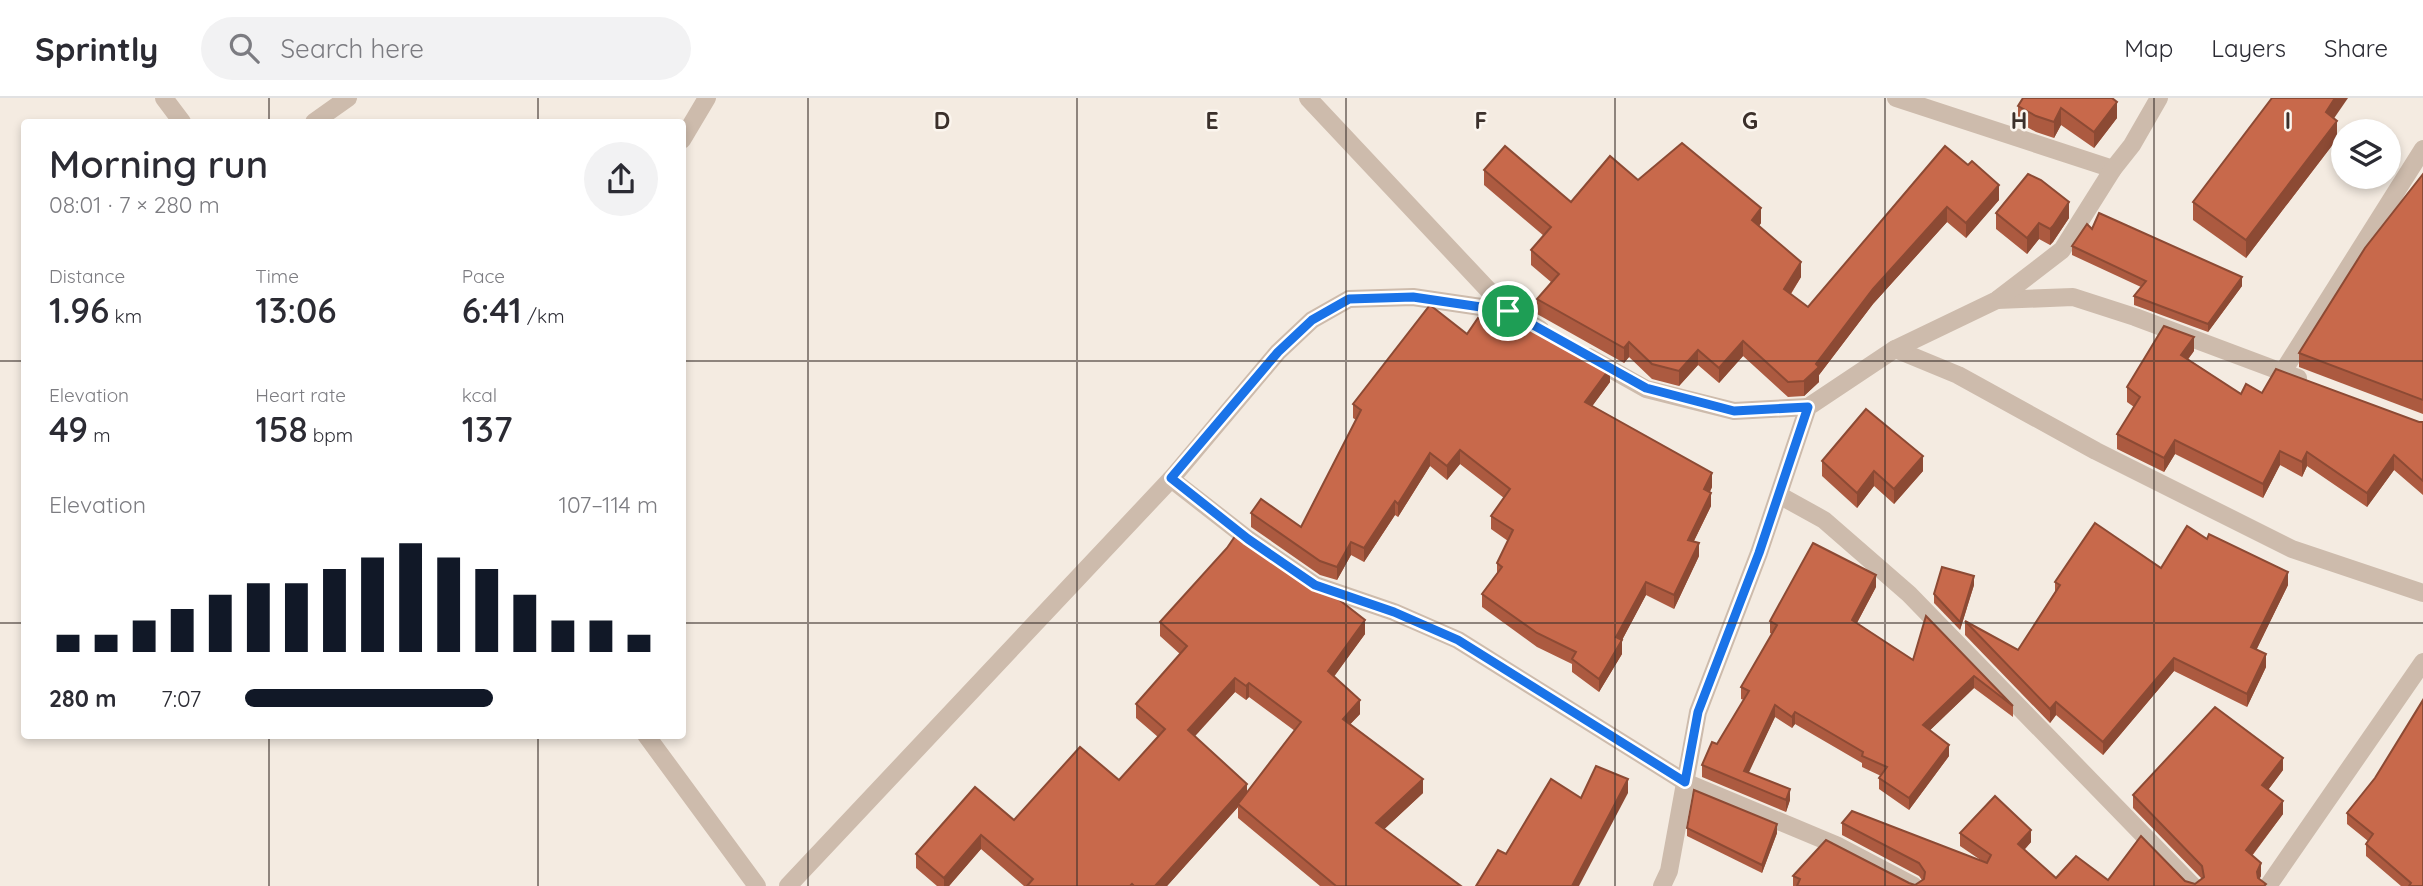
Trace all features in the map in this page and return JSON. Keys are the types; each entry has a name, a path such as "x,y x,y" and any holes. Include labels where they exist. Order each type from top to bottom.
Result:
{"street":[{"path":"164,98 180,119"},
{"path":"318,119 348,98"},
{"path":"686,133 707,98"},
{"path":"1308,98 1508,311 1554,337"},
{"path":"1896,98 2113,169"},
{"path":"1577,350 1646,388 1734,411 1808,407 1895,349 1997,300 2062,250 2113,169 2132,145 2159,98"},
{"path":"2282,373 2423,149"},
{"path":"788,886 1171,478 1278,352 1312,320 1349,299 1413,297 1508,311"},
{"path":"1997,300 2073,297 2135,317 2308,382"},
{"path":"1895,349 1958,375 2096,451 2292,549 2423,593"},
{"path":"1662,886 1669,871 1698,712 1759,553 1808,407"},
{"path":"1171,478 1248,539 1315,585 1394,612 1458,640 1685,782 1836,845 1914,886"},
{"path":"1779,495 1824,520 1909,594 2193,886"},
{"path":"2268,886 2423,662"},
{"path":"649,739 757,886"}],"building":[{"path":"2023,98 2112,98 2117,102 2094,132 2061,108 2054,122 2036,116 2018,106"},
{"path":"2272,98 2335,98 2326,112 2335,119 2331,119 2331,129 2246,240 2193,202"},
{"path":"1682,143 1761,208 1752,220 1801,262 1784,289 1808,307 1945,146 1968,165 1972,161 1999,185 1966,223 1947,207 1873,289 1816,364 1819,367 1804,381 1788,382 1743,341 1719,368 1698,350 1679,371 1652,364 1629,342 1624,348 1537,299 1559,274 1531,250 1551,227 1484,170 1505,146 1571,202 1610,156 1638,180"},
{"path":"2028,174 2041,180 2069,202 2050,229 2039,223 2027,238 1996,213"},
{"path":"2423,174 2423,400 2299,353 2365,248"},
{"path":"2099,213 2242,277 2208,324 2134,296 2146,281 2072,246 2087,224 2092,229"},
{"path":"1430,305 1467,334 1478,318 1505,338 1521,318 1610,368 1585,402 1712,473 1704,489 1711,493 1688,540 1699,543 1674,595 1646,582 1616,637 1622,640 1599,679 1572,659 1576,652 1537,633 1482,594 1502,567 1497,563 1513,530 1491,516 1510,489 1460,450 1447,466 1430,453 1398,504 1395,501 1364,548 1351,542 1337,567 1320,561 1251,513 1261,499 1301,527 1361,410 1353,404"},
{"path":"2164,326 2194,337 2181,355 2241,394 2246,384 2262,393 2276,369 2423,422 2423,481 2394,455 2367,493 2307,452 2302,462 2280,451 2263,484 2175,440 2164,458 2117,434 2140,397 2127,387"},
{"path":"1866,409 1923,456 1894,489 1874,471 1857,493 1822,461"},
{"path":"2095,523 2161,568 2187,526 2207,539 2209,534 2288,572 2251,647 2266,654 2247,694 2174,658 2103,742 2056,702 2050,709 1965,621 2018,650 2060,585 2055,582"},
{"path":"1238,532 1309,581 1336,590 1333,595 1365,620 1328,671 1360,700 1343,719 1423,779 1376,823 1461,886 1336,886 1238,804 1301,722 1249,683 1246,686 1235,678 1188,730 1247,784 1155,886 1027,886 1033,879 981,835 944,878 916,854 975,787 1014,820 1080,747 1119,780 1165,729 1136,704 1187,646 1160,622 1227,548"},
{"path":"1813,543 1876,575 1852,620 1913,660 1926,616 2013,706 1974,676 1923,725 1949,745 1909,798 1879,778 1887,767 1862,756 1863,752 1795,712 1792,717 1775,705 1744,771 1790,789 1786,800 1702,765 1712,742 1717,744 1749,691 1741,687 1777,625 1770,621"},
{"path":"1942,567 1974,576 1960,622 1934,594"},
{"path":"2423,700 2423,886 2409,886 2411,883 2366,844 2373,834 2347,813 2375,778"},
{"path":"2215,707 2283,758 2262,785 2283,801 2246,850 2261,863 2257,872 2258,878 2266,884 2264,886 1797,886 1800,879 1793,876 1826,840 1909,883 1915,885 1924,879 1925,872 1919,863 1842,823 1852,811 1987,863 1991,855 1960,833 1995,796 2031,830 2018,844 2056,878 2076,856 2108,880 2141,836 2185,881 2195,884 2204,877 2202,866 2133,795"},
{"path":"1596,766 1628,779 1572,886 1476,886 1498,850 1506,854 1551,779 1581,798"},
{"path":"1694,790 1777,824 1762,865 1687,828"}],"route":[{"path":"1413,297 1508,311 1646,388 1734,411 1808,407 1759,553 1698,712 1685,782 1458,640 1394,612 1315,585 1248,539 1171,478 1278,352 1312,320 1349,299 1413,297"}]}
